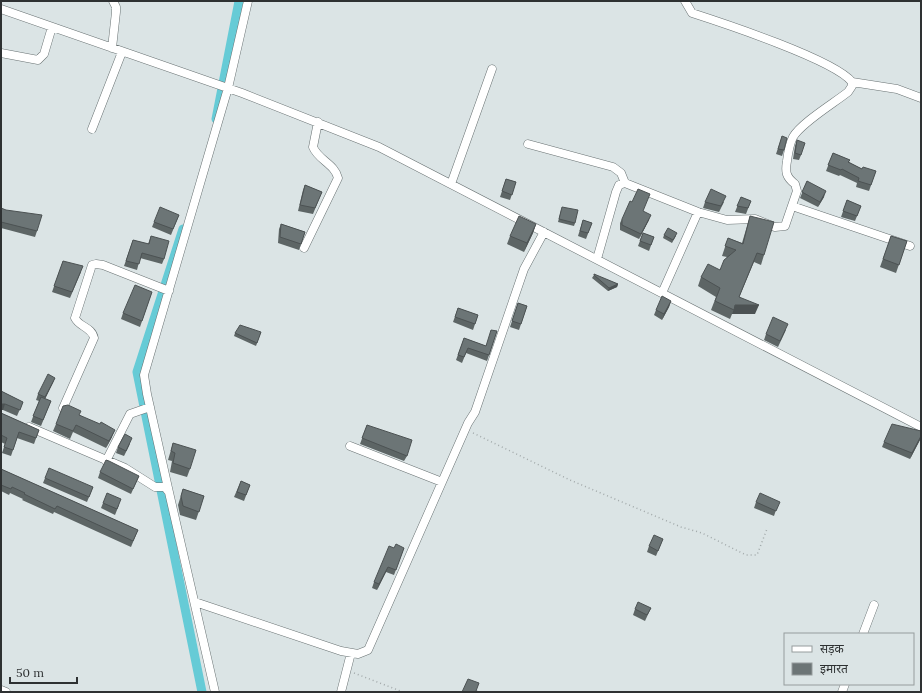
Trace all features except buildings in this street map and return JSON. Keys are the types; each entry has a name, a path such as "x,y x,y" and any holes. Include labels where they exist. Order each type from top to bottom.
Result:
{"street":[{"path":"112,48 116,12 116,7 113,1"},
{"path":"216,692 146,408 144,382 146,364 165,289 248,1"},
{"path":"685,1 692,13 726,24 824,63 843,73 852,82 897,88 921,98"},
{"path":"1,9 224,87 318,122 379,147 921,427"},
{"path":"1,53 38,60 44,54 52,27"},
{"path":"92,129 122,52"},
{"path":"451,184 492,69"},
{"path":"528,144 613,167 621,173 625,183 698,212 727,220 755,219 780,228 786,226 796,188 785,172 788,150 794,136 802,127 848,92 852,86 852,82"},
{"path":"304,248 338,178 337,172 322,159 313,147 318,122"},
{"path":"597,259 616,192 620,185 625,183"},
{"path":"792,206 910,246"},
{"path":"662,293 698,212"},
{"path":"195,602 351,653 363,653 372,644 427,513 482,395 524,269 544,232"},
{"path":"63,408 94,338 91,331 78,323 75,318 92,266 96,264 165,289"},
{"path":"106,461 128,417 133,412 146,408"},
{"path":"22,424 125,468 155,487 167,489"},
{"path":"350,446 442,482"},
{"path":"863,633 874,605"},
{"path":"340,692 351,653"},
{"path":"1,690 6,692"}],"path":[{"path":"466,429 570,480 680,527 702,533 746,555 757,555 767,529"},
{"path":"346,670 403,692"}],"waterway":[{"path":"216,119 239,1"},
{"path":"183,229 137,372 202,692"}]}
